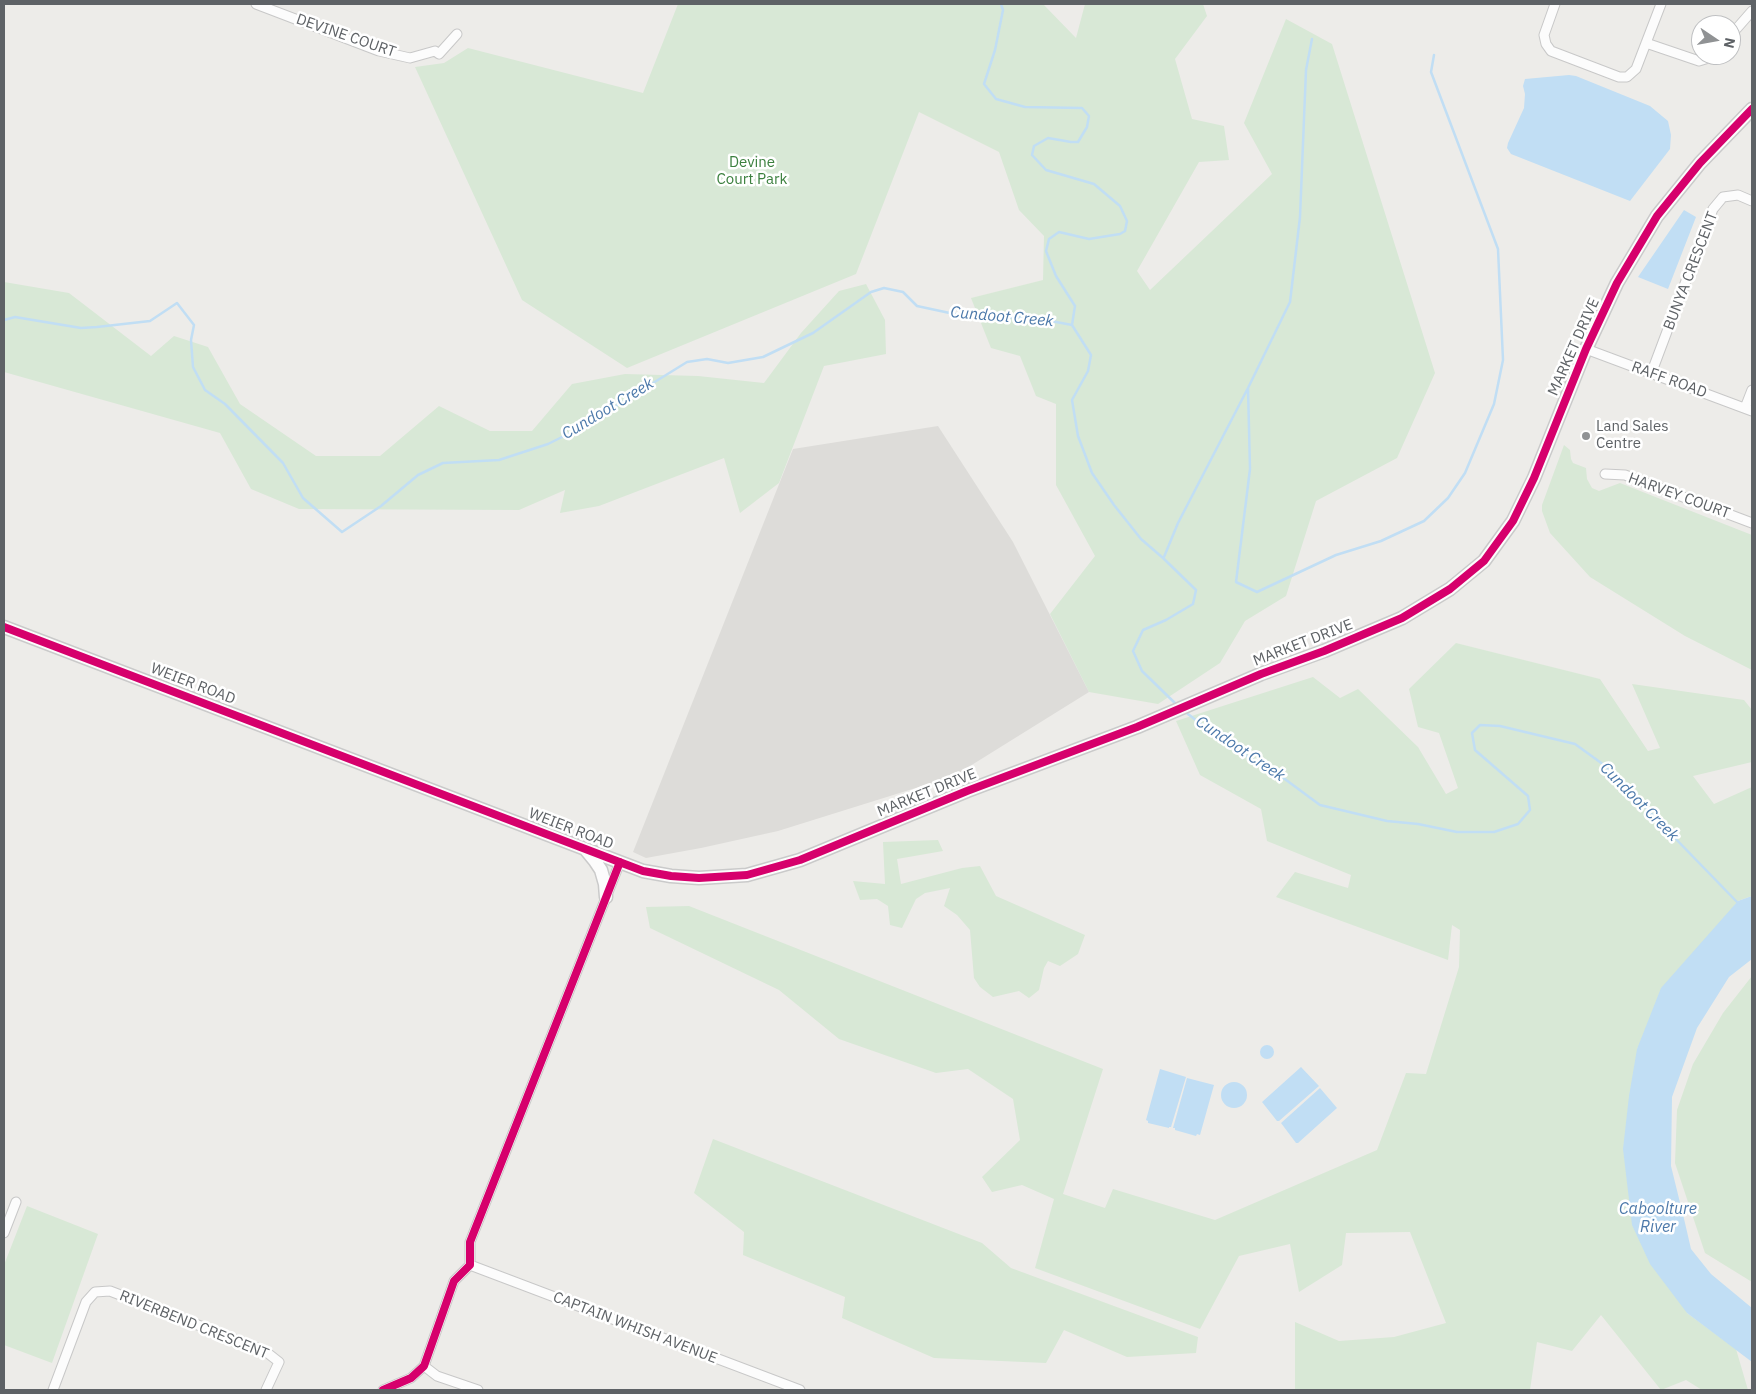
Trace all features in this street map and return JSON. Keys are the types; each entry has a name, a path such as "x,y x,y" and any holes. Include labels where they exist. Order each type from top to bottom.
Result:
{"street":[{"name":"DEVINE COURT","path":"256,4 379,51 410,58 435,51 440,54 457,34"},
{"path":"1555,4 1544,35 1546,44 1551,51 1619,77 1627,77 1636,69 1661,4"},
{"path":"1741,24 1752,11"},
{"path":"1646,43 1691,58"},
{"name":"MARKET DRIVE","path":"620,862 643,871 699,878 747,875 800,860 967,791 1137,727 1261,674 1324,651 1402,618 1450,589 1484,561 1512,521 1529,486 1586,349 1617,283 1657,216 1700,163 1752,109"},
{"name":"BUNYA CRESCENT","path":"1651,374 1714,209 1723,197 1738,195 1752,201"},
{"name":"RAFF ROAD","path":"1586,349 1749,409"},
{"path":"1749,409 1752,390"},
{"name":"HARVEY COURT","path":"1605,474 1625,475 1752,524"},
{"name":"WEIER ROAD","path":"4,627 620,862 470,1242 470,1265"},
{"path":"585,849 601,870 606,897"},
{"path":"4,1233 16,1202"},
{"path":"383,1390 411,1378 424,1366 454,1280 470,1265"},
{"name":"CAPTAIN WHISH AVENUE","path":"470,1265 800,1390"},
{"name":"RIVERBEND CRESCENT","path":"53,1390 86,1302 95,1292 110,1291 265,1351 279,1362 266,1390"},
{"path":"424,1366 437,1376 478,1390"}],"shaded area":[{"path":"938,426 1013,542 1089,692 954,776 778,831 646,858 633,852 793,449"}],"green space":[{"name":"Devine Court Park","path":"678,4 1043,4 1076,38 1085,4 1203,4 1207,16 1175,59 1192,119 1224,126 1229,160 1199,162 1137,271 1150,290 1272,174 1244,123 1286,19 1332,44 1435,373 1397,458 1316,501 1286,596 1245,621 1220,663 1158,704 1089,692 1050,614 1095,556 1056,485 1056,404 1036,396 1020,356 991,348 971,298 1043,280 1044,236 1019,210 999,152 919,112 856,274 627,368 522,300 415,67 444,63 468,48 643,93"},
{"path":"4,282 69,293 151,356 174,336 208,347 240,404 316,456 380,456 439,406 490,431 532,431 572,384 625,374 698,376 764,383 801,333 839,291 866,284 885,320 886,354 824,366 779,483 740,513 724,458 599,506 560,513 565,490 519,510 299,509 251,489 220,433 4,372"},
{"path":"1564,445 1570,450 1573,463 1586,468 1587,479 1592,488 1599,491 1620,483 1752,535 1752,670 1685,636 1590,577 1550,533 1542,511 1542,505"},
{"path":"1456,643 1600,679 1648,751 1660,748 1632,684 1744,700 1752,710 1752,762 1693,776 1714,804 1752,787 1752,896 1738,901 1637,1049 1687,1313 1736,1349 1748,1390 1702,1390 1686,1380 1661,1390 1601,1315 1572,1351 1537,1342 1530,1390 1295,1390 1295,1322 1339,1341 1394,1337 1446,1323 1410,1232 1346,1233 1342,1265 1299,1292 1290,1244 1239,1256 1200,1329 1035,1268 1054,1199 1022,1185 992,1192 982,1177 1020,1140 1013,1099 968,1069 936,1073 839,1039 779,990 650,928 646,907 689,906 1103,1069 1063,1194 1105,1208 1113,1189 1215,1220 1377,1150 1406,1073 1426,1074 1459,967 1460,930 1452,925 1448,960 1276,897 1295,872 1348,888 1351,875 1267,841 1261,809 1200,775 1176,721 1313,677 1340,698 1358,689 1418,747 1446,794 1458,788 1439,733 1418,727 1409,689"},
{"path":"938,840 943,851 897,859 901,884 962,868 980,866 996,896 1085,935 1078,954 1060,966 1048,961 1044,968 1039,990 1029,998 1019,991 993,997 980,987 974,978 970,930 957,915 944,906 950,888 925,893 916,899 902,928 890,925 888,906 877,899 860,900 853,881 885,884 883,842"},
{"path":"1752,976 1752,1282 1705,1253 1675,1163 1677,1110 1693,1064 1723,1013"},
{"path":"713,1139 982,1243 1011,1268 1198,1337 1196,1353 1127,1357 1064,1330 1046,1363 934,1358 842,1318 845,1297 743,1255 744,1232 694,1193"},
{"path":"27,1206 98,1234 52,1363 4,1345 4,1265"}],"water":[{"path":"1576,76 1650,106 1668,121 1671,135 1670,149 1630,201 1511,154 1507,148 1524,108 1525,94 1523,86 1525,79"},
{"path":"1684,210 1696,217 1668,289 1638,277"},
{"name":"Caboolture River","path":"1752,896 1752,959 1729,977 1697,1028 1672,1097 1671,1166 1691,1249 1711,1274 1752,1308 1752,1362 1687,1313 1650,1264 1632,1225 1623,1149 1637,1049 1661,988 1738,901"},
{"path":"1267,1045 1272,1047 1274,1052 1272,1057 1267,1059 1262,1057 1260,1052 1262,1047"},
{"path":"1301,1067 1319,1086 1277,1121 1262,1102"},
{"path":"1160,1069 1186,1077 1171,1127 1169,1128 1148,1123 1146,1120"},
{"path":"1187,1078 1214,1085 1200,1135 1197,1134 1196,1136 1173,1128"},
{"path":"1234,1082 1243,1086 1247,1095 1243,1104 1234,1108 1225,1104 1221,1095 1225,1086"},
{"path":"1320,1088 1337,1108 1296,1143 1281,1123"}],"waterway":[{"path":"1001,4 1003,10 995,50 984,84 996,99 1025,107 1082,108 1089,116 1087,127 1078,142 1048,138 1034,146 1032,155 1046,170 1094,184 1120,206 1127,221 1125,231 1120,234 1089,239 1059,232 1049,239 1046,251 1056,276 1075,306 1072,325"},
{"path":"1164,557 1178,523 1290,302 1300,217 1306,70 1312,39"},
{"path":"1248,388 1250,469 1236,582 1257,592 1336,555 1381,541 1424,521 1448,498 1465,473 1494,404 1503,360 1498,249 1431,72 1434,55"},
{"name":"Cundoot Creek","path":"4,320 15,317 81,328 97,327 150,321 177,303 194,325 191,340 193,367 205,390 225,404 283,463 303,498 342,532 381,506 418,475 443,463 499,460 548,444 582,427 687,362 707,359 728,363 763,357 813,333 871,292 884,288 903,292 917,306 973,318 1030,317 1072,325 1091,355 1088,371 1072,400 1078,436 1092,473 1141,539 1196,590 1193,604 1166,620 1143,630 1133,651 1142,671 1178,706"},
{"name":"Cundoot Creek","path":"1184,711 1230,746 1278,774 1320,805 1387,821 1418,824 1457,832 1494,832 1518,824 1530,810 1528,796 1475,750 1472,733 1480,725 1500,726 1575,744 1604,765 1738,903"}],"cycle path":[{"path":"4,627 643,871 699,878 747,875 800,860 967,791 1137,727 1261,674 1324,651 1402,618 1450,589 1484,561 1513,521 1534,478 1586,349 1617,283 1657,216 1700,163 1752,109"},
{"path":"383,1390 411,1378 424,1366 454,1281 470,1265 470,1242 620,862"}],"place":[{"name":"Land Sales Centre","path":"1586,436"}]}
